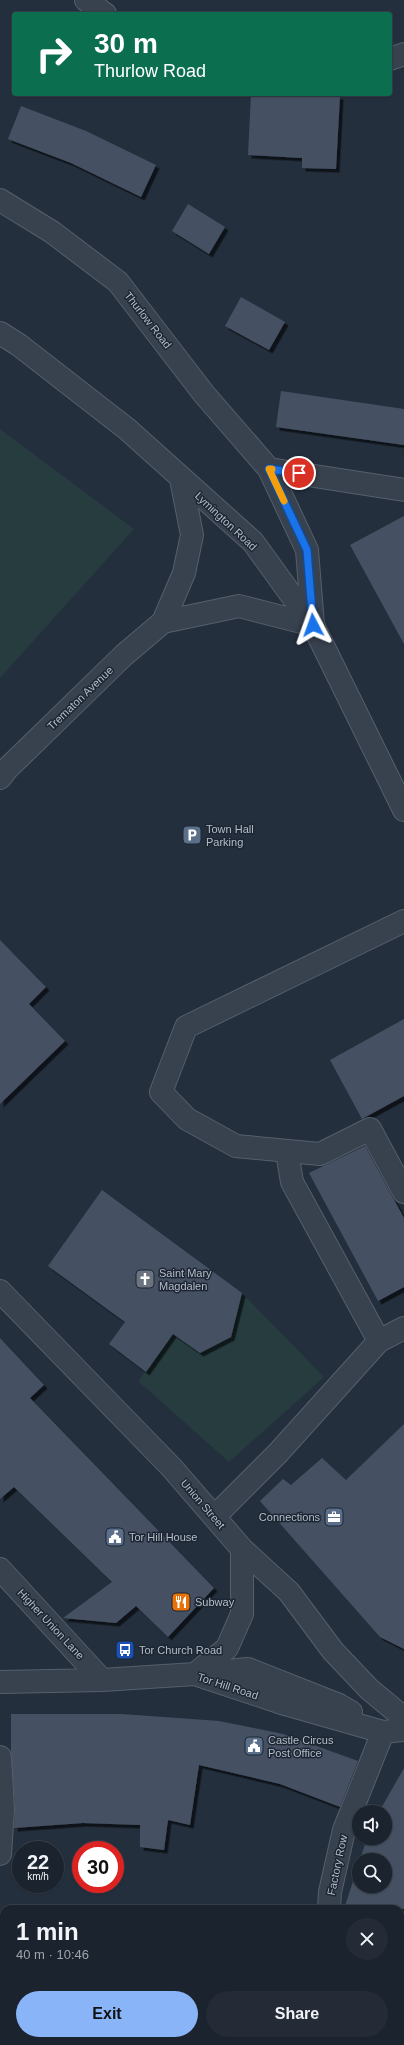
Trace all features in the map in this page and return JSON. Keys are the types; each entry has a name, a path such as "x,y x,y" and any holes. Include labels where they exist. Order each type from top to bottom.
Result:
{"street":[{"path":"86,0 102,12"},
{"path":"392,58 404,54"},
{"name":"Thurlow Road","path":"0,200 52,232 118,282 204,394 269,469 307,550 313,625"},
{"name":"Lymington Road","path":"0,333 19,345 127,429 252,542 313,625 404,810"},
{"path":"269,469 404,490"},
{"name":"Trematon Avenue","path":"0,778 7,769 124,654 163,622 184,573 192,535 181,479"},
{"name":"Trematon Avenue","path":"163,622 239,606 313,625"},
{"path":"404,921 186,1027 161,1092 187,1119 236,1146 320,1154 370,1129 404,1192"},
{"path":"287,1152 292,1182 379,1341"},
{"name":"Union Street","path":"0,1291 172,1468 242,1549 289,1592 333,1651 369,1689 404,1718"},
{"path":"215,1516 278,1453 379,1341 404,1328"},
{"path":"195,1674 227,1648 242,1614 242,1549"},
{"name":"Higher Union Lane","path":"0,1569 102,1680"},
{"name":"Tor Hill Road","path":"0,1682 102,1680 195,1674 285,1704 394,1731 404,1742"},
{"name":"Factory Row","path":"329,1905 330,1892 344,1830 394,1731"},
{"path":"0,1757 3,1809 0,1854"}],"green space":[{"path":"0,429 134,529 0,678"},
{"path":"242,1293 324,1377 229,1462 138,1381 173,1334 200,1353 231,1337"}],"building":[{"path":"251,96 340,96 336,169 302,168 302,158 248,155"},
{"path":"21,106 86,131 156,165 141,197 71,163 8,139"},
{"path":"188,204 225,227 209,254 172,231"},
{"path":"241,297 285,322 269,350 225,326"},
{"path":"281,391 404,409 404,445 276,427"},
{"path":"404,516 404,644 350,545"},
{"path":"0,940 46,987 29,1004 65,1041 0,1104"},
{"path":"404,1019 404,1096 362,1119 330,1060"},
{"path":"365,1146 404,1218 404,1287 378,1301 309,1173"},
{"name":"Saint Mary Magdalen","path":"102,1190 242,1293 231,1337 200,1353 173,1334 146,1372 109,1344 125,1322 48,1266"},
{"name":"Tor Hill House","path":"0,1338 44,1385 30,1398 214,1588 168,1637 136,1606 116,1623 63,1618 112,1582 14,1487 0,1499"},
{"name":"Connections","path":"404,1424 404,1649 380,1637 260,1501 283,1479 291,1485 322,1458 346,1480"},
{"path":"11,1714 121,1714 219,1721 283,1734 358,1761 340,1807 280,1784 199,1765 190,1825 168,1820 164,1850 140,1847 140,1825 83,1823 14,1828 15,1808 11,1751"},
{"path":"404,1768 404,1905 345,1905 352,1884 352,1893 392,1893 392,1853 362,1853 365,1845 392,1845 392,1805 383,1805"}],"slow traffic":[{"path":"272,469 269,469 284,501"}],"place":[{"name":"Town Hall Parking","path":"192,835"},
{"name":"Saint Mary Magdalen","path":"145,1279"},
{"name":"Connections","path":"334,1517"},
{"name":"Tor Hill House","path":"115,1537"},
{"name":"Subway","path":"181,1602"},
{"name":"Tor Church Road","path":"125,1650"},
{"name":"Castle Circus Post Office","path":"254,1746"}],"route":[{"path":"299,473 269,469 307,550 313,625"}]}
